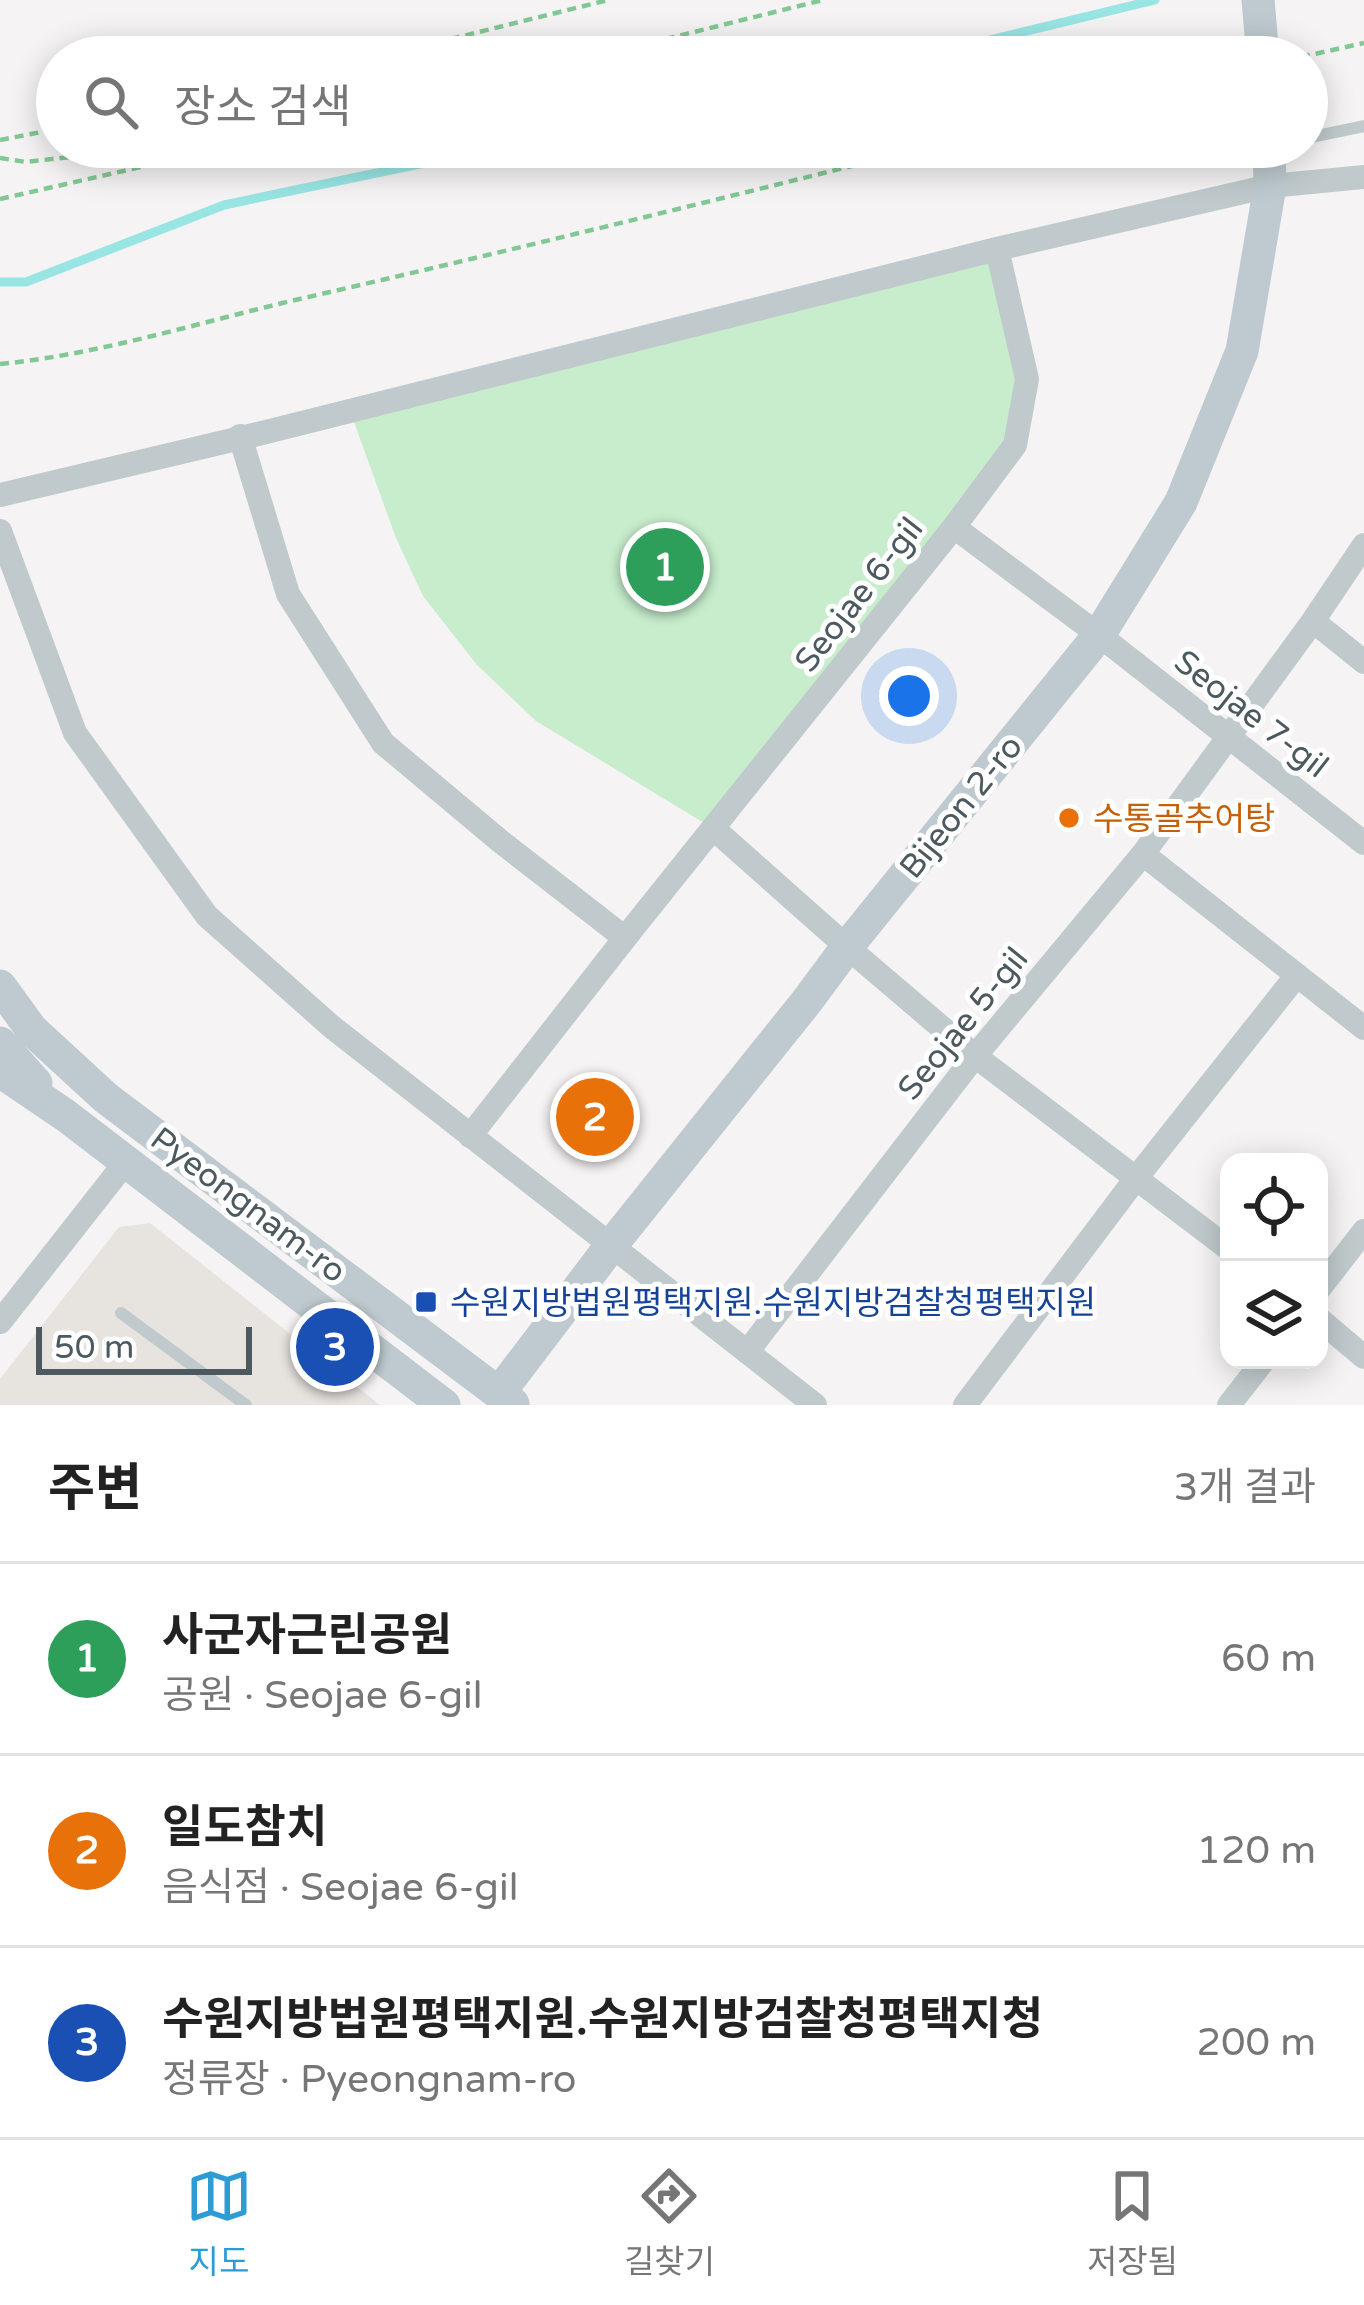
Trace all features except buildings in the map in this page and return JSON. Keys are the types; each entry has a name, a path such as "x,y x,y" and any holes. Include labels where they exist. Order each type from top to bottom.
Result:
{"street":[{"path":"1258,0 1261,36"},
{"name":"Bijeon 2-ro","path":"501,1401 610,1247 1099,634 1181,502 1242,351 1270,168"},
{"path":"0,495 997,249 1270,186 1364,177"},
{"name":"Seojae 6-gil","path":"470,1136 1015,445 1027,379 997,249"},
{"path":"240,436 288,594 383,742 625,938"},
{"name":"Seojae 7-gil","path":"954,527 1099,634 1364,843"},
{"path":"0,531 75,733 207,916 332,1028 814,1405"},
{"name":"Seojae 5-gil","path":"746,1352 975,1056 1143,854 1364,545"},
{"path":"1312,621 1364,662"},
{"path":"714,829 975,1056 1220,1242"},
{"path":"1143,854 1364,1028"},
{"path":"964,1405 1297,975"},
{"name":"Pyeongnam-ro","path":"0,986 32,1030 106,1097 501,1401"},
{"path":"0,1043 65,1115"},
{"path":"0,1071 65,1115 444,1405"},
{"path":"0,1322 125,1163"},
{"path":"1328,1277 1364,1231"},
{"path":"1328,1327 1364,1357"},
{"path":"1229,1405 1257,1369"}],"lane":[{"path":"1328,134 1364,126"},
{"path":"121,1313 246,1405"}],"path":[{"path":"463,36 608,0"},
{"path":"677,36 823,0"},
{"path":"1328,51 1364,43"},
{"path":"0,140 36,133"},
{"path":"0,158 36,161"},
{"path":"0,199 141,168"},
{"path":"0,364 71,356 845,168"}],"shaded area":[{"path":"150,1223 380,1405 0,1405 0,1379 119,1227"}],"green space":[{"path":"997,249 1027,379 1015,445 714,829 536,721 477,665 423,596 396,538 350,411"}],"waterway":[{"path":"1007,36 1155,0"},
{"path":"0,282 26,282 224,205 401,168"}],"place":[{"name":"사군자근린공원","path":"665,567"},
{"name":"수통골추어탕","path":"1069,818"},
{"name":"일도참치","path":"595,1117"},
{"name":"수원지방법원평택지원.수원지방검찰청평택지원","path":"426,1302"},
{"name":"수원지방법원평택지원.수원지방검찰청평택지청","path":"335,1347"}]}
